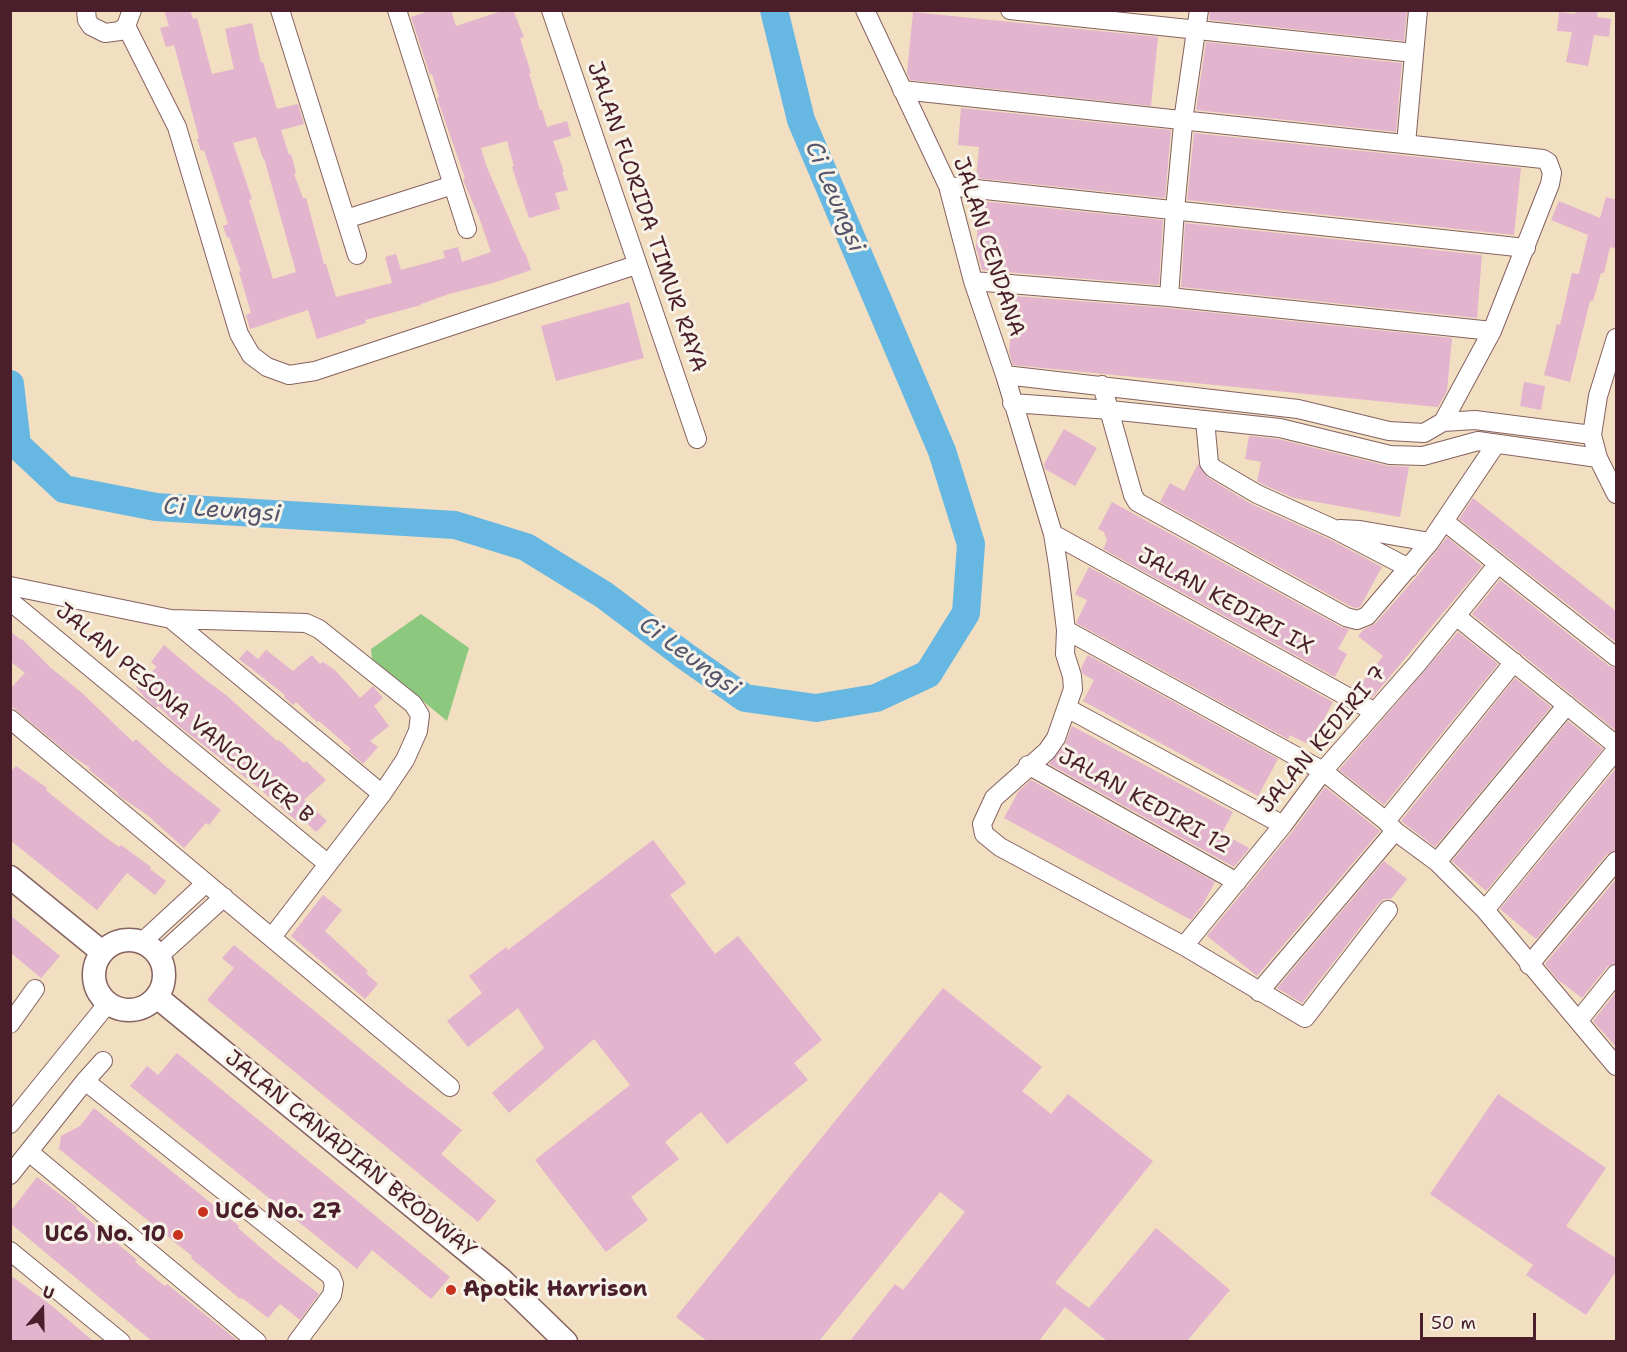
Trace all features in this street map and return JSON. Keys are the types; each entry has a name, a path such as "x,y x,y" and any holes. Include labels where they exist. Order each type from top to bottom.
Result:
{"street":[{"path":"86,10 87,20 98,31 113,33 131,15 177,127 239,334 251,354 267,367 289,375 315,371 636,266"},
{"path":"397,10 467,229"},
{"name":"JALAN FLORIDA TIMUR RAYA","path":"551,10 636,266 697,439"},
{"name":"JALAN CENDANA","path":"865,10 948,186 973,281 1005,375 1053,534 1066,630 1065,654 1072,676 1073,689 1056,738 1047,751 1028,765 994,798 982,824 984,834 1000,847 1184,946 1305,1018 1388,910"},
{"path":"1010,10 1414,53"},
{"path":"1169,297 1174,210 1199,10"},
{"path":"1406,144 1418,10"},
{"path":"281,11 357,255"},
{"path":"902,90 1543,159 1548,162 1552,173 1551,184 1526,248 1492,331 1443,422"},
{"path":"346,219 453,185"},
{"path":"948,186 1526,248"},
{"path":"973,281 1169,297 1492,331"},
{"path":"1617,338 1598,396 1592,435 1598,458 1617,494"},
{"path":"1005,375 1298,409 1389,431 1424,433 1443,422 1475,420 1592,435"},
{"path":"1102,385 1133,495 1137,502 1346,617 1357,620 1367,616 1430,542 1496,444"},
{"path":"1012,402 1110,410 1280,429 1390,455 1423,456 1478,441 1598,458"},
{"path":"1205,420 1209,463 1213,468 1257,494 1332,528 1409,568"},
{"path":"1444,521 1617,657"},
{"path":"1332,528 1360,530 1430,542"},
{"name":"JALAN KEDIRI IX","path":"1053,534 1375,712"},
{"name":"JALAN KEDIRI 7","path":"1184,946 1283,825 1323,771 1498,564"},
{"name":"JALAN PESONA VANCOUVER B","path":"10,586 171,619 306,623 319,629 413,704 420,715 418,731 405,760 382,794 272,937"},
{"name":"JALAN PESONA VANCOUVER B","path":"10,601 328,864"},
{"path":"1456,615 1617,745"},
{"name":"JALAN PESONA VANCOUVER B","path":"171,619 382,794"},
{"path":"1066,630 1323,771 1437,862 1485,910 1617,1066"},
{"path":"1259,992 1390,826 1514,662"},
{"path":"1437,862 1567,705"},
{"path":"1066,708 1283,825"},
{"path":"10,719 450,1088"},
{"path":"1485,910 1617,750"},
{"name":"JALAN KEDIRI 12","path":"1028,765 1237,882"},
{"path":"1530,965 1617,861"},
{"path":"10,877 102,952"},
{"path":"150,949 206,883"},
{"path":"150,949 224,897"},
{"path":"131,939 150,949 164,966 165,977 157,997 139,1009 128,1010 108,1003 95,984 96,962 102,952 120,940 131,939"},
{"path":"1579,1020 1617,974"},
{"path":"11,1021 35,989"},
{"name":"JALAN CANADIAN BRODWAY","path":"157,997 501,1279 566,1341"},
{"path":"10,1124 108,1003"},
{"path":"10,1174 103,1061"},
{"path":"85,1081 331,1276 334,1284 332,1295 297,1341"},
{"path":"29,1152 257,1341"},
{"path":"10,1251 121,1341"}],"green space":[{"path":"421,614 469,648 447,721 372,659 371,649"}],"building":[{"path":"164,10 190,10 193,19 197,18 212,74 234,69 225,29 252,23 261,63 263,62 277,109 298,104 304,124 281,130 289,155 291,154 296,173 294,174 303,198 306,198 324,264 326,264 336,297 392,283 385,257 396,254 401,270 445,258 443,251 458,247 462,262 491,252 463,180 465,178 437,98 439,97 432,74 430,75 411,17 432,10 451,10 456,26 505,10 513,10 524,37 520,38 547,127 567,121 571,136 553,141 568,190 555,193 560,209 529,218 512,167 514,166 507,141 481,148 486,165 531,270 365,320 366,323 317,339 308,310 250,329 246,315 251,313 239,272 241,271 223,226 228,224 204,150 201,151 197,139 199,138 174,45 166,47 160,28 169,26","holes":["256,137 296,272 273,279 249,200 252,199 233,143"]},
{"path":"1210,10 1407,10 1404,41 1209,20"},
{"path":"1576,10 1598,10 1597,17 1611,19 1609,37 1594,35 1588,66 1566,62 1572,32 1557,31 1559,12 1575,14"},
{"path":"913,12 1158,37 1151,106 910,80 907,73"},
{"path":"1206,42 1402,63 1396,132 1196,110"},
{"path":"961,108 1171,130 1165,198 976,178 979,147 958,145"},
{"path":"1194,133 1521,168 1514,235 1187,200"},
{"path":"1606,197 1617,200 1617,249 1610,247 1604,273 1601,273 1593,301 1590,301 1570,382 1544,375 1557,324 1560,325 1572,273 1579,274 1588,235 1551,220 1559,201 1600,218"},
{"path":"980,201 1163,220 1159,285 982,270 976,247"},
{"path":"1185,223 1482,255 1477,318 1181,287"},
{"path":"1014,296 1168,308 1452,338 1447,391 1438,407 1013,365 1009,352"},
{"path":"629,302 644,358 556,381 541,326"},
{"path":"1524,382 1545,386 1541,410 1520,406"},
{"path":"1064,429 1097,448 1075,486 1045,469 1044,464"},
{"path":"1249,436 1278,439 1388,466 1409,467 1400,517 1294,498 1262,484 1257,481 1261,462 1245,459"},
{"path":"1198,464 1207,477 1251,504 1327,538 1382,567 1360,607 1350,606 1160,502 1170,483 1184,491"},
{"path":"1473,498 1617,612 1617,643 1459,519"},
{"path":"1112,502 1341,627 1349,629 1338,649 1347,654 1335,677 1103,549 1107,541 1104,532 1098,529"},
{"path":"1447,537 1482,566 1372,698 1357,689 1383,656 1358,636 1363,630 1376,623 1419,574"},
{"path":"1089,567 1333,702 1310,745 1290,735 1288,739 1076,623 1087,600 1075,594"},
{"path":"1500,580 1609,666 1617,668 1615,730 1472,614"},
{"path":"10,631 82,693 133,742 136,739 165,766 221,810 209,825 206,823 184,848 146,814 119,796 89,770 90,768 69,754 10,705 10,689 25,673 10,661"},
{"path":"1458,632 1498,664 1384,805 1339,770"},
{"path":"164,645 326,780 304,800 327,821 316,832 300,817 297,821 175,723 158,706 156,708 136,687 157,667 151,662"},
{"path":"247,650 258,659 266,650 293,671 312,655 320,664 323,662 335,670 360,698 373,686 383,698 374,706 389,726 370,741 378,747 363,764 348,751 351,749 319,721 317,722 296,702 293,705 284,697 285,695 239,659"},
{"path":"1088,655 1278,759 1258,796 1083,701 1094,680 1083,674 1081,668"},
{"path":"1515,678 1551,707 1435,847 1401,821"},
{"path":"1568,721 1603,749 1486,891 1452,861"},
{"path":"1072,726 1233,812 1222,833 1249,848 1248,850 1234,867 1049,764 1065,744"},
{"path":"16,766 47,788 46,790 59,801 105,837 119,847 121,845 151,867 150,869 166,881 155,895 127,873 97,910 10,840 10,772"},
{"path":"1617,767 1617,850 1607,854 1536,939 1500,909"},
{"path":"1031,780 1215,882 1202,906 1191,920 1004,818 1018,792"},
{"path":"1325,787 1380,831 1257,976 1207,936 1292,832"},
{"path":"653,840 686,883 670,895 715,954 738,936 822,1040 794,1063 808,1080 727,1144 701,1112 665,1142 679,1159 631,1197 648,1220 606,1252 535,1160 630,1085 594,1039 509,1113 492,1093 544,1048 518,1008 468,1047 447,1021 482,993 469,976 506,947 508,950"},
{"path":"1384,861 1407,879 1391,899 1384,899 1379,903 1302,1003 1277,988"},
{"path":"1617,878 1617,963 1607,967 1582,998 1557,979 1545,964"},
{"path":"323,895 342,910 325,931 368,971 366,973 378,984 365,999 291,936"},
{"path":"10,915 60,956 41,978 10,952"},
{"path":"234,945 462,1130 441,1154 496,1201 478,1222 207,1000 234,968 222,958"},
{"path":"943,988 1042,1067 1022,1091 1051,1114 1068,1094 1153,1161 1055,1283 1089,1308 1156,1228 1230,1290 1187,1341 1107,1341 1065,1307 1039,1341 850,1341 895,1284 903,1290 965,1212 940,1192 819,1341 707,1341 676,1317"},
{"path":"1617,991 1617,1048 1593,1021"},
{"path":"177,1053 450,1277 431,1299 372,1250 357,1269 130,1086 147,1066 158,1075"},
{"path":"1498,1094 1606,1168 1566,1226 1617,1259 1617,1270 1586,1315 1526,1275 1533,1265 1430,1194"},
{"path":"94,1108 319,1294 300,1320 280,1304 268,1318 242,1298 240,1299 191,1258 192,1256 59,1149 61,1136 80,1126"},
{"path":"37,1177 77,1207 76,1209 137,1260 135,1262 165,1286 167,1284 238,1341 152,1341 136,1328 10,1223 10,1212"},
{"path":"10,1275 52,1306 93,1341 10,1341"}],"waterway":[{"name":"Ci Leungsi","path":"10,384 17,445 64,489 156,507 455,525 526,547 604,595 745,698 816,708 876,698 928,674 966,613 971,544 942,451 801,120 774,10"}],"place":[{"name":"UC6 No. 27","path":"203,1212"},
{"name":"UC6 No. 10","path":"178,1235"},
{"name":"Apotik Harrison","path":"451,1290"}]}
